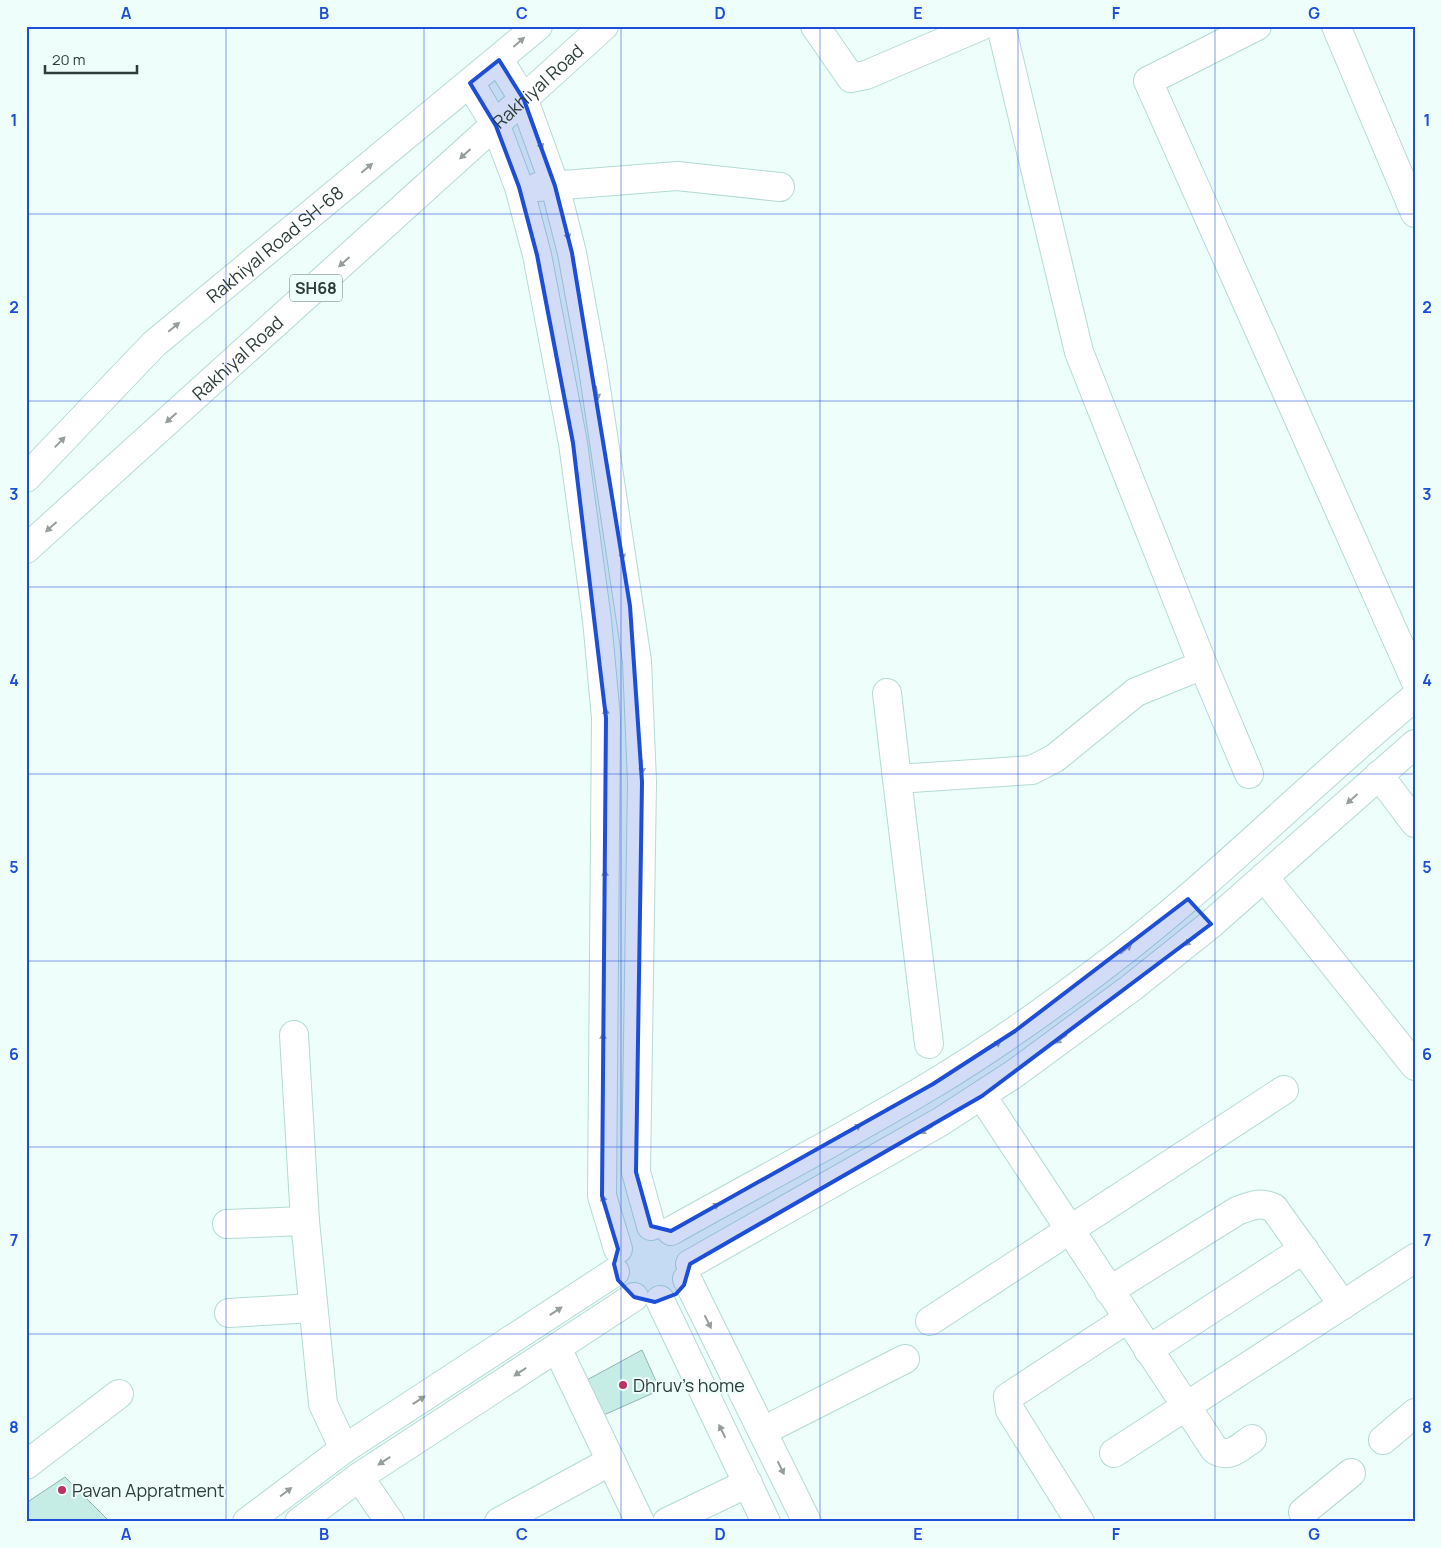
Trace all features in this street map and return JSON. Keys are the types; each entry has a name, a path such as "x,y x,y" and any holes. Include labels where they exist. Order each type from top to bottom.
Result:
{"street":[{"name":"Rakhiyal Road SH-68","path":"26,478 154,344 538,26"},
{"name":"Rakhiyal Road","path":"26,548 496,126 604,26"},
{"path":"815,26 851,78 866,75 981,26"},
{"path":"1001,26 1079,352 1203,665 1249,774"},
{"path":"1257,26 1148,81 1415,680"},
{"path":"1336,26 1415,213"},
{"path":"499,60 524,100 555,186 572,253 592,362 637,661 642,782 636,1172 661,1228 683,1242 688,1271 807,1522"},
{"path":"470,83 496,126 519,187 537,255 573,443 597,620 606,718 602,1196 622,1287 647,1299 748,1483 766,1522"},
{"path":"519,187 555,186 677,176 780,187"},
{"path":"897,779 1032,770 1055,758 1136,692 1203,665"},
{"path":"887,693 929,1044"},
{"path":"247,1522 344,1449 616,1260 631,1232 641,1228 661,1228 933,1084 991,1047 1102,968 1188,899 1356,746 1415,697"},
{"path":"299,1522 358,1477 557,1348 647,1299 676,1294 688,1271 982,1096 1131,988 1211,924 1415,744"},
{"path":"1378,775 1415,823"},
{"path":"1264,877 1415,1066"},
{"path":"1188,899 1211,924"},
{"path":"294,1035 305,1221 323,1404 344,1449"},
{"path":"930,1321 1284,1090"},
{"path":"982,1096 1109,1292 1215,1450 1222,1454 1230,1454 1252,1439"},
{"path":"1109,1292 1237,1211 1253,1205 1266,1204 1274,1208 1343,1305"},
{"path":"227,1224 305,1221"},
{"path":"1148,1350 1304,1249"},
{"path":"1114,1453 1415,1258"},
{"path":"228,1313 313,1308"},
{"path":"1080,1522 1010,1410 1008,1397 1127,1319"},
{"path":"557,1348 640,1522"},
{"path":"763,1431 905,1359"},
{"path":"26,1465 119,1394"},
{"path":"1383,1440 1415,1413"},
{"path":"498,1522 611,1461"},
{"path":"1301,1519 1351,1473"},
{"path":"358,1477 390,1522"},
{"path":"667,1522 748,1483"}],"highlighted area":[{"path":"499,60 524,100 555,186 572,253 630,606 642,782 636,1172 651,1226 671,1231 933,1084 1015,1031 1188,899 1211,924 982,1096 690,1264 684,1285 676,1294 655,1302 634,1297 618,1280 614,1264 618,1249 602,1196 606,718 573,443 537,255 519,187 496,126 470,83"}],"building":[{"name":"Dhruv's home","path":"642,1350 660,1390 597,1418 587,1380"},
{"name":"Pavan Appratment","path":"65,1477 110,1522 26,1522 26,1503"}],"place":[{"name":"Dhruv's home","path":"623,1385"},
{"name":"Pavan Appratment","path":"62,1490"}]}
